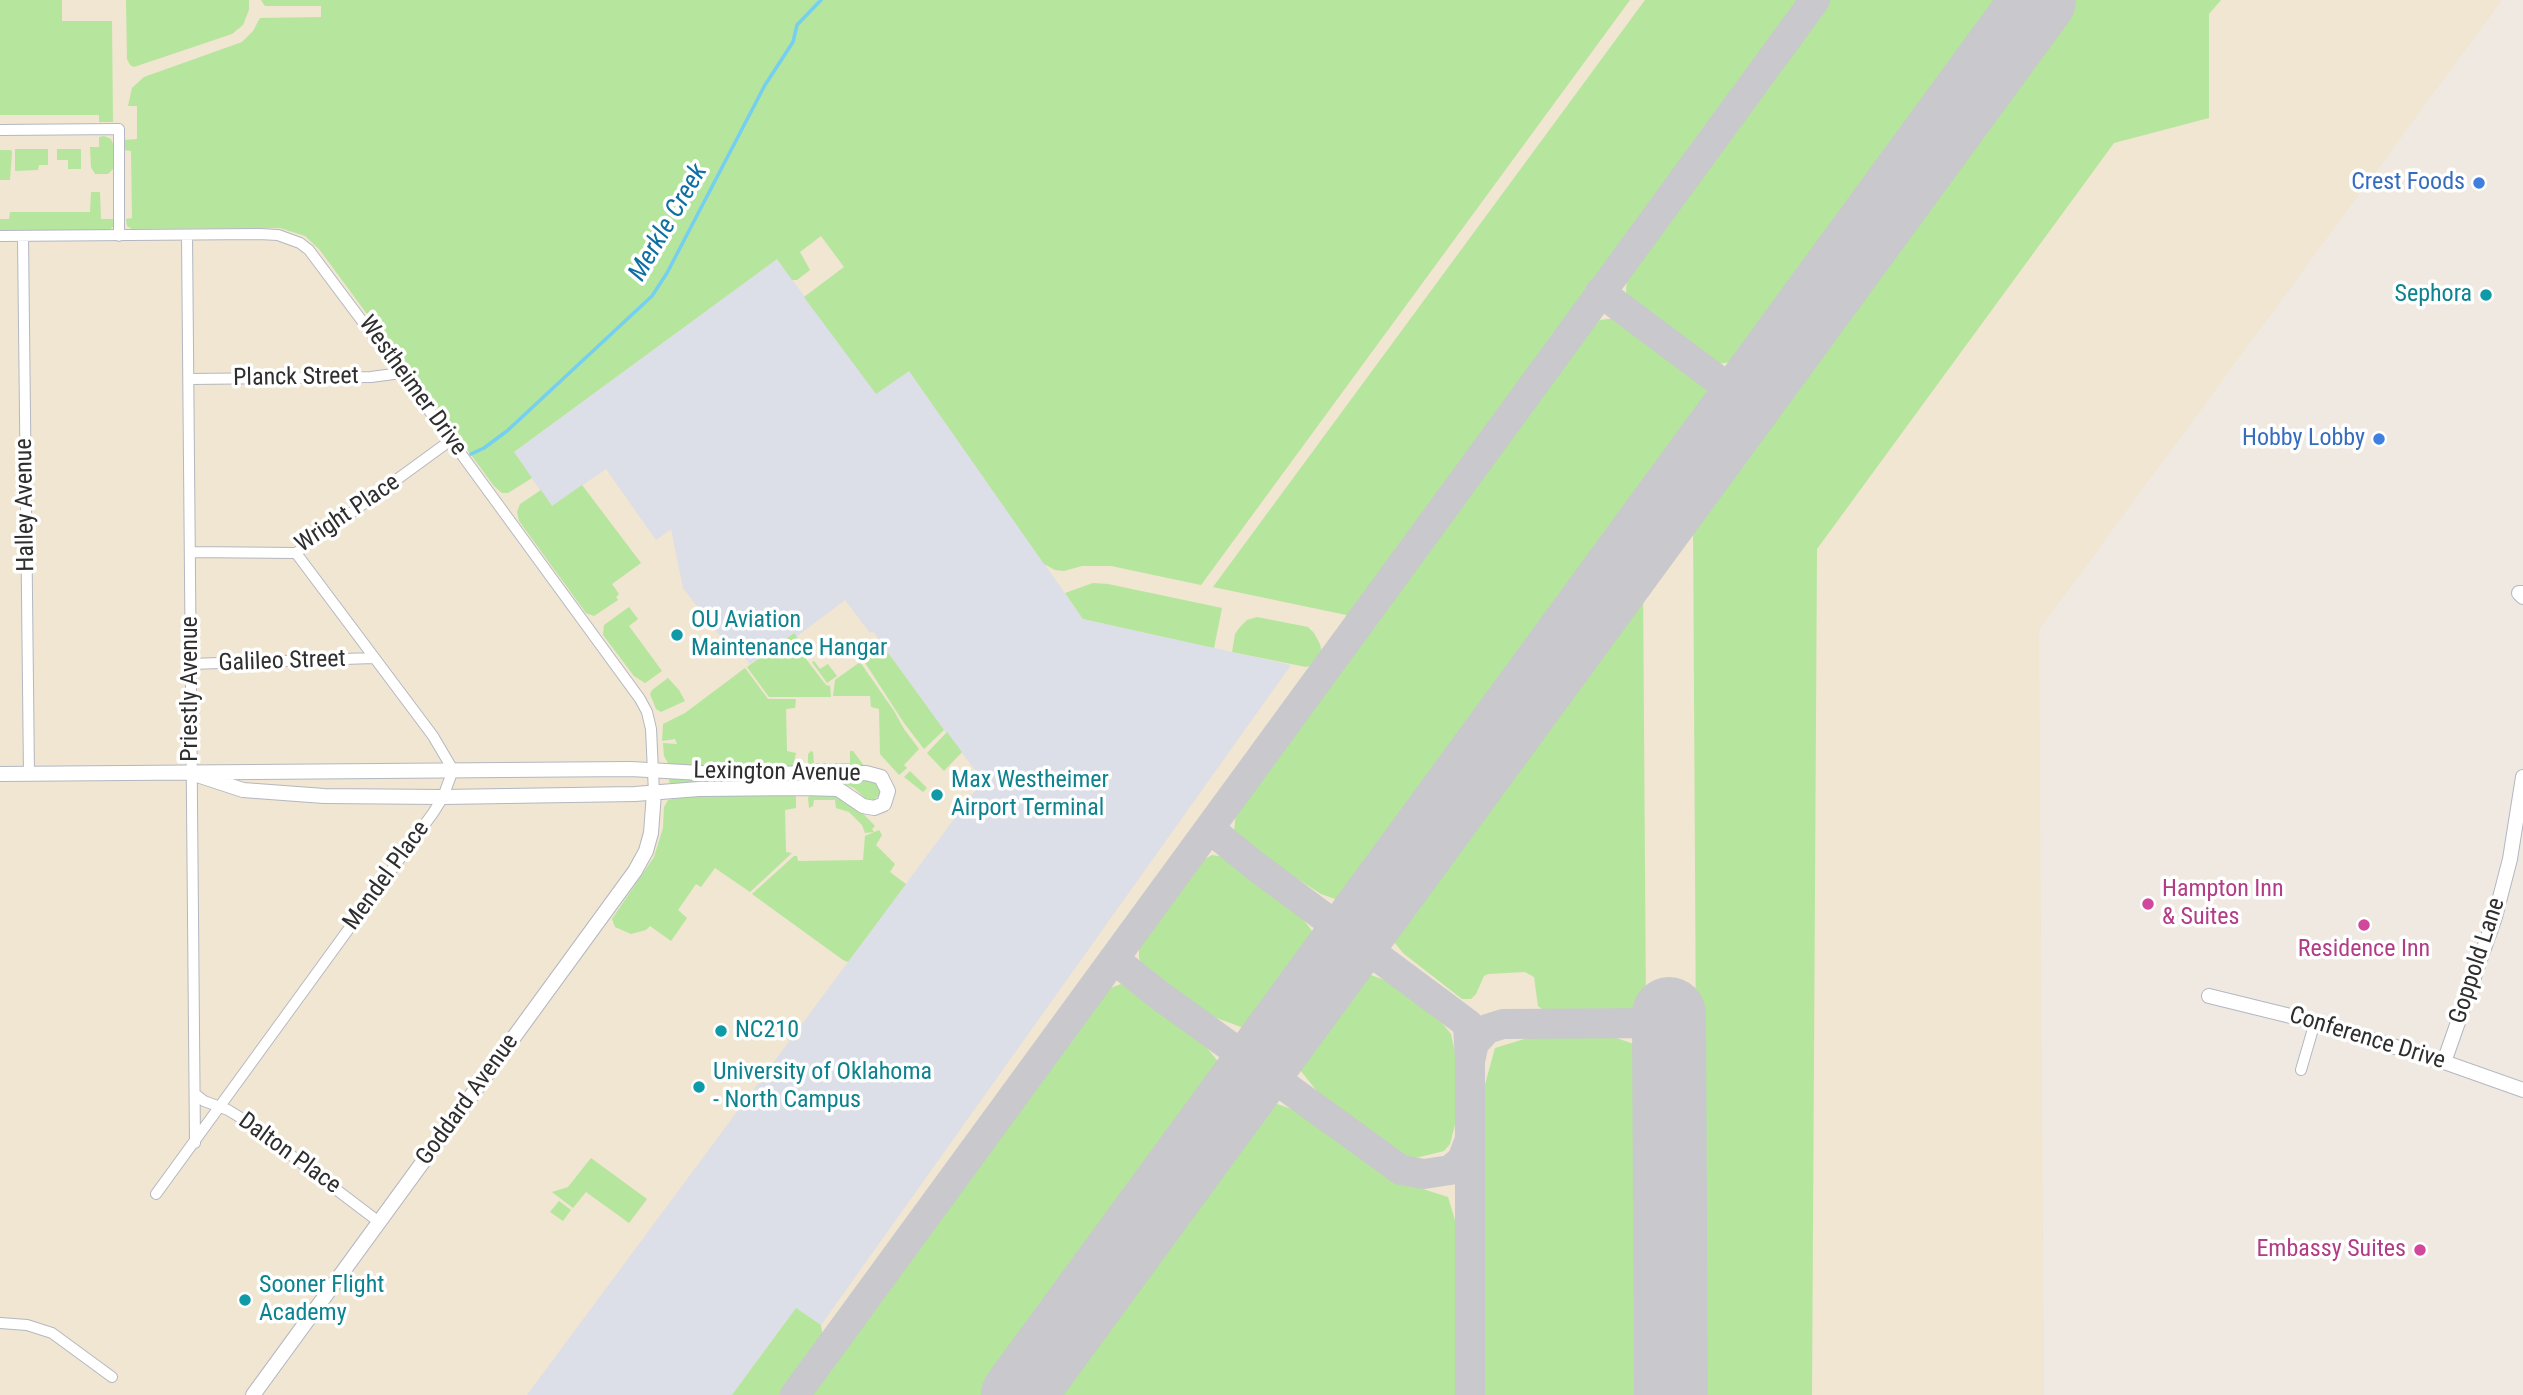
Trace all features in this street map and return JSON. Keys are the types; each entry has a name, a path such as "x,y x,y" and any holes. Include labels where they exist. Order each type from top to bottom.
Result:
{"street":[{"path":"0,130 118,129 119,236"},
{"name":"Westheimer Drive","path":"0,236 278,234 300,243 318,260 640,699 651,729 654,793"},
{"name":"Priestly Avenue","path":"187,235 195,1143"},
{"name":"Halley Avenue","path":"23,236 29,774"},
{"name":"Planck Street","path":"190,379 371,377 401,373"},
{"name":"Wright Place","path":"191,552 296,553 451,440"},
{"path":"296,553 433,736 453,770"},
{"name":"Galileo Street","path":"190,664 374,658"},
{"name":"Lexington Avenue","path":"0,774 453,770 866,773 881,777 888,791 884,804 874,808 863,806 844,791 833,789 699,789 654,793 443,797 265,793 229,786 191,773"},
{"name":"Mendel Place","path":"156,1194 443,797 453,770"},
{"name":"Goppold Lane","path":"2444,1062 2495,917 2510,859 2523,777"},
{"name":"Goddard Avenue","path":"253,1395 635,871 646,851 651,833 654,793"},
{"name":"Conference Drive","path":"2208,996 2315,1022 2523,1090"},
{"path":"2301,1070 2315,1022"},
{"name":"Dalton Place","path":"195,1094 209,1104 219,1106 246,1121 379,1222"},
{"path":"0,1323 27,1325 52,1333 112,1377"}],"shaded area":[{"path":"0,0 2502,0 2039,630 2044,1395 0,1395"},
{"path":"777,259 876,394 909,371 1083,619 1291,665 821,1325 796,1308 732,1395 527,1395 983,780 873,631 870,633 845,600 796,637 793,633 750,664 732,641 726,644 683,588 671,529 656,540 606,469 552,506 513,453"}],"green space":[{"path":"0,0 62,0 62,21 112,21 113,122 99,122 99,115 0,115"},
{"path":"126,0 249,0 249,10 243,25 232,34 134,67 127,59"},
{"path":"261,0 1630,0 1201,585 1111,566 1082,566 1064,571 1044,564 909,371 876,394 804,297 844,267 821,236 800,252 810,270 797,280 792,280 777,259 514,452 532,478 508,493 502,493 494,486 319,249 305,236 280,228 132,229 127,226 126,219 132,218 131,151 124,150 124,140 137,139 137,106 128,106 132,88 144,77 242,42 253,31 260,18 321,17 321,6 265,6"},
{"path":"1645,0 1800,0 1351,616 1213,587"},
{"path":"1827,0 2008,0 1749,354 1739,361 1717,364 1632,304 1626,292 1627,276"},
{"path":"2069,0 2221,0 2209,14 2209,118 2114,143 1817,549 1812,1395 1698,1395 1693,516"},
{"path":"99,137 111,139 113,144 113,169 108,174 95,174 91,167 90,147 99,147"},
{"path":"15,149 48,149 48,165 39,165 38,170 15,171"},
{"path":"57,149 81,149 81,169 68,169 68,160 57,160"},
{"path":"0,150 12,152 10,180 0,180"},
{"path":"91,192 100,192 101,219 113,219 113,227 109,230 0,230 0,219 9,219 10,212 90,212"},
{"path":"1616,318 1641,333 1703,380 1708,395 1706,413 1346,903 1321,894 1240,842 1234,832 1236,812 1586,329 1600,320"},
{"path":"582,485 641,563 612,584 619,594 616,597 618,600 594,616 586,613 519,521 517,512 520,504 541,490 552,506"},
{"path":"1093,583 1222,608 1214,648 1083,619 1065,593"},
{"path":"1643,583 1646,1013 1547,1013 1538,1006 1534,977 1525,972 1488,974 1484,976 1471,999 1462,999 1403,953 1387,933"},
{"path":"629,607 638,619 629,626 662,671 645,683 634,676 603,635 604,625"},
{"path":"1257,617 1308,627 1320,644 1320,660 1306,667 1232,652 1235,634 1240,627 1247,620"},
{"path":"794,633 810,655 806,659 826,685 830,686 831,697 769,697 747,667"},
{"path":"881,643 944,730 924,749 862,658"},
{"path":"812,662 820,669 828,664 837,676 827,683"},
{"path":"860,662 919,749 904,765 907,768 899,775 880,754 879,709 871,707 870,696 833,696 835,680"},
{"path":"745,668 768,699 796,699 795,708 786,709 787,751 796,753 793,767 717,769 673,766 668,763 664,756 663,743 677,744 675,739 662,741 663,724 685,713"},
{"path":"668,678 685,701 661,712 656,709 650,694"},
{"path":"947,732 962,752 944,771 927,753"},
{"path":"811,751 814,763 850,763 850,751 853,751 865,767 812,768 808,764 808,754"},
{"path":"910,771 927,788 923,792 904,777"},
{"path":"873,776 882,784 880,795 873,800 866,799 854,788 844,784 811,782 811,779"},
{"path":"671,777 793,778 793,783 670,785"},
{"path":"812,792 847,797 875,826 872,829 874,832 865,833 862,825 849,812 836,808 835,800 814,800 813,806 809,808 808,798"},
{"path":"710,793 792,793 796,797 796,808 785,810 786,852 792,853 750,892 715,868 701,887 696,884 678,910 687,918 671,941 650,926 646,930 631,934 615,927 612,919 654,857 663,828 664,807 668,800"},
{"path":"879,830 882,835 876,845 895,864 890,872 906,884 848,962 752,894 794,856 797,856 798,861 863,860 865,836"},
{"path":"1212,855 1230,858 1298,913 1320,941 1252,1031 1214,1017 1145,972 1139,958 1139,949 1145,935 1195,865"},
{"path":"1360,971 1398,985 1433,1012 1451,1034 1458,1066 1459,1109 1450,1144 1444,1151 1412,1159 1407,1157 1358,1125 1320,1095 1293,1061"},
{"path":"1121,984 1141,990 1198,1037 1225,1070 986,1395 808,1395 1105,990"},
{"path":"1534,1036 1611,1036 1645,1048 1647,1395 1484,1395 1484,1088 1495,1048"},
{"path":"1266,1100 1300,1112 1404,1183 1448,1197 1460,1237 1463,1395 1050,1395"},
{"path":"591,1158 647,1199 629,1223 586,1192 573,1208 552,1192 568,1187"},
{"path":"559,1201 571,1210 563,1221 550,1212"},
{"path":"796,1308 821,1325 823,1336 821,1343 783,1395 732,1395"}],"waterway":[{"name":"Merkle Creek","path":"471,454 507,431 652,296 667,273 765,85 793,42 797,25 821,0"}],"taxiway":[{"path":"795,1395 1815,0"},
{"path":"1600,292 1746,401"},
{"path":"1210,829 1254,865 1468,1024 1470,1060"},
{"path":"1115,960 1159,995 1401,1170 1424,1174 1450,1170 1462,1160 1470,1139"},
{"path":"1470,1395 1470,1061 1474,1043 1487,1029 1503,1024 1662,1023 1669,1030"}],"runway":[{"path":"1018,1395 2039,0"},
{"path":"1669,1014 1671,1395"}],"place":[{"name":"Crest Foods","path":"2479,183"},
{"name":"Sephora","path":"2486,295"},
{"name":"Hobby Lobby","path":"2379,439"},
{"name":"OU Aviation Maintenance Hangar","path":"677,635"},
{"name":"Max Westheimer Airport Terminal","path":"937,795"},
{"name":"Hampton Inn & Suites","path":"2148,904"},
{"name":"Residence Inn","path":"2364,925"},
{"name":"NC210","path":"721,1031"},
{"name":"University of Oklahoma - North Campus","path":"699,1087"},
{"name":"Embassy Suites","path":"2420,1250"},
{"name":"Sooner Flight Academy","path":"245,1300"}]}
